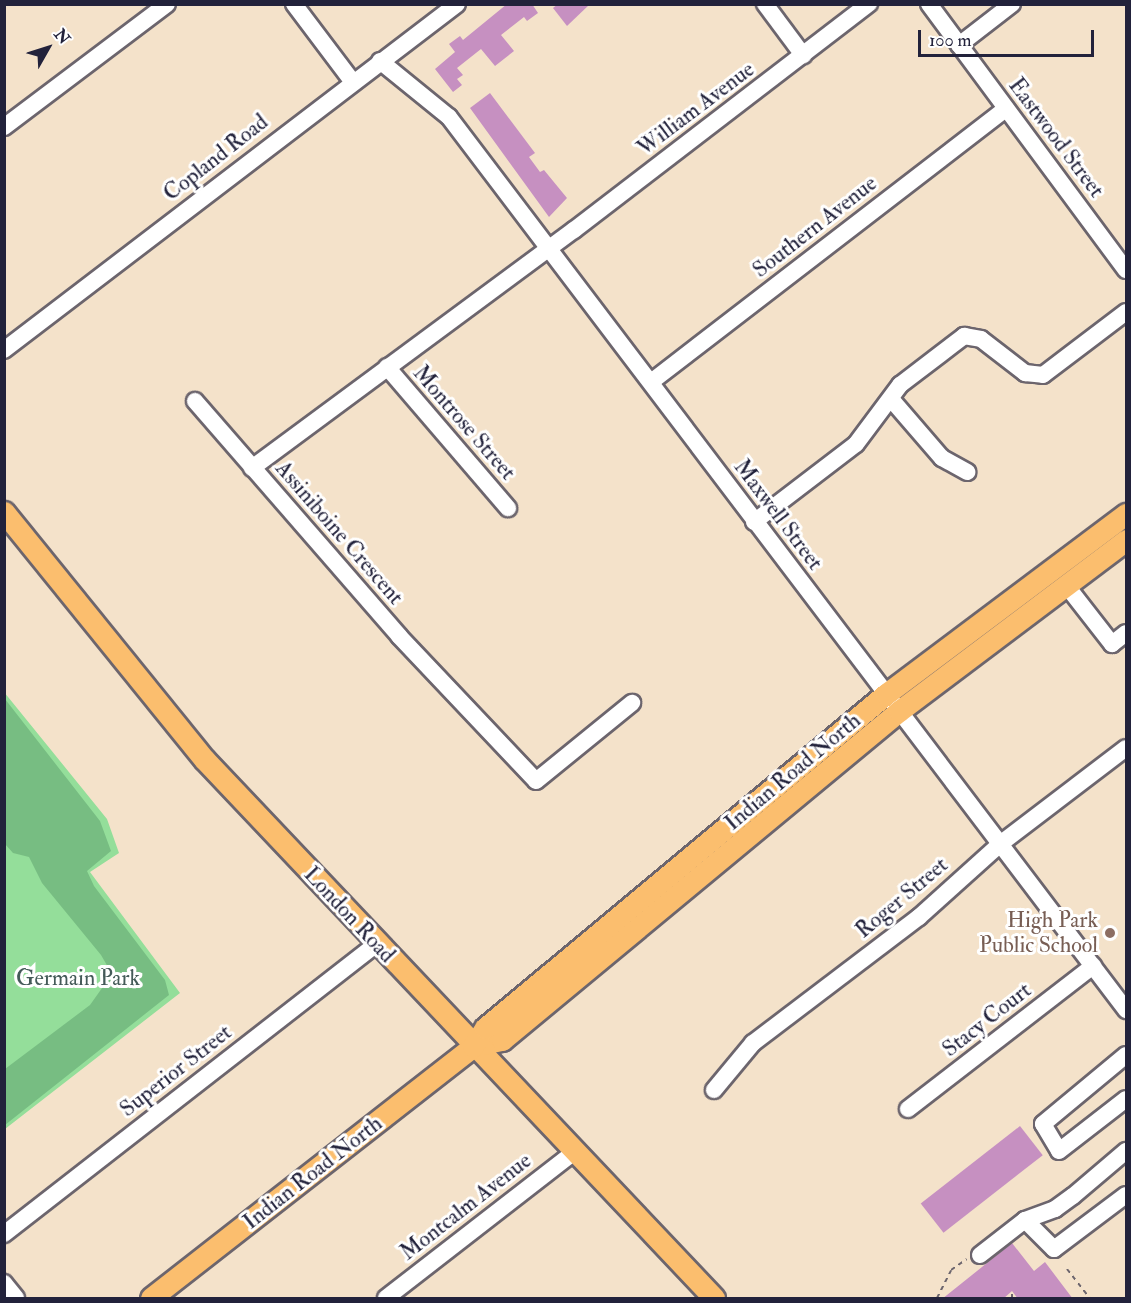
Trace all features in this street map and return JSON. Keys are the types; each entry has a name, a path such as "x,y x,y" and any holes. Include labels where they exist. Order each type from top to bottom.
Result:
{"main road":[{"name":"London Road","path":"4,512 204,759 376,944 714,1299"},
{"name":"Indian Road North","path":"151,1299 473,1046 502,1040 893,703 1126,514"},
{"name":"Indian Road North","path":"893,703 1066,585 1126,540"}],"street":[{"path":"4,127 167,4"},
{"path":"294,4 352,81"},
{"name":"Copland Road","path":"4,350 352,81 457,4"},
{"path":"765,4 803,55"},
{"name":"William Avenue","path":"550,247 869,4"},
{"name":"Eastwood Street","path":"929,4 1126,270"},
{"path":"959,45 1012,4"},
{"name":"Maxwell Street","path":"380,61 449,117 550,247 754,522 1126,1010"},
{"name":"Southern Avenue","path":"651,382 1006,109"},
{"name":"Assiniboine Crescent","path":"550,247 252,468 391,628 536,781 632,703"},
{"path":"754,522 856,444 906,379 964,336 981,339 1025,373 1043,375 1126,312"},
{"name":"Montrose Street","path":"387,367 508,508"},
{"path":"891,399 942,458 967,472"},
{"path":"195,400 252,468"},
{"path":"1066,585 1112,644 1126,633"},
{"name":"Roger Street","path":"714,1090 753,1043 919,917 1000,844 1126,748"},
{"name":"Superior Street","path":"4,1234 376,944"},
{"name":"Stacy Court","path":"908,1109 1093,966"},
{"path":"1126,1055 1042,1124 1059,1151 1126,1099"},
{"path":"974,1257 1025,1220 1055,1209 1126,1151"},
{"name":"Montcalm Avenue","path":"387,1298 574,1152"},
{"path":"1025,1220 1054,1249 1126,1196"},
{"path":"4,1283 16,1299"}],"path":[{"path":"937,1299 951,1270 974,1257"},
{"path":"1067,1269 1090,1299"},
{"path":"1012,1291 1012,1299"}],"green space":[{"name":"Germain Park","path":"4,692 107,819 119,853 90,872 180,993 5,1129"},
{"path":"5,699 100,821 111,851 87,871 94,886 165,980 169,995 5,1125 5,1069 90,1005 112,974 101,955 42,883 29,857 13,853 5,844"}],"building":[{"path":"507,4 532,4 538,13 527,21 524,17 501,35 514,51 495,66 481,49 457,68 463,75 457,79 462,85 453,92 435,69 455,52 449,44 460,36 463,40"},
{"path":"558,4 590,4 567,26 553,8"},
{"path":"490,93 535,153 529,157 540,172 544,170 567,198 549,217 470,108"},
{"path":"1020,1126 1043,1155 943,1233 921,1204"},
{"path":"1012,1243 1034,1271 1045,1262 1073,1299 1018,1299 1012,1291 1003,1299 942,1299"}],"place":[{"name":"High Park Public School","path":"1110,933"}]}
